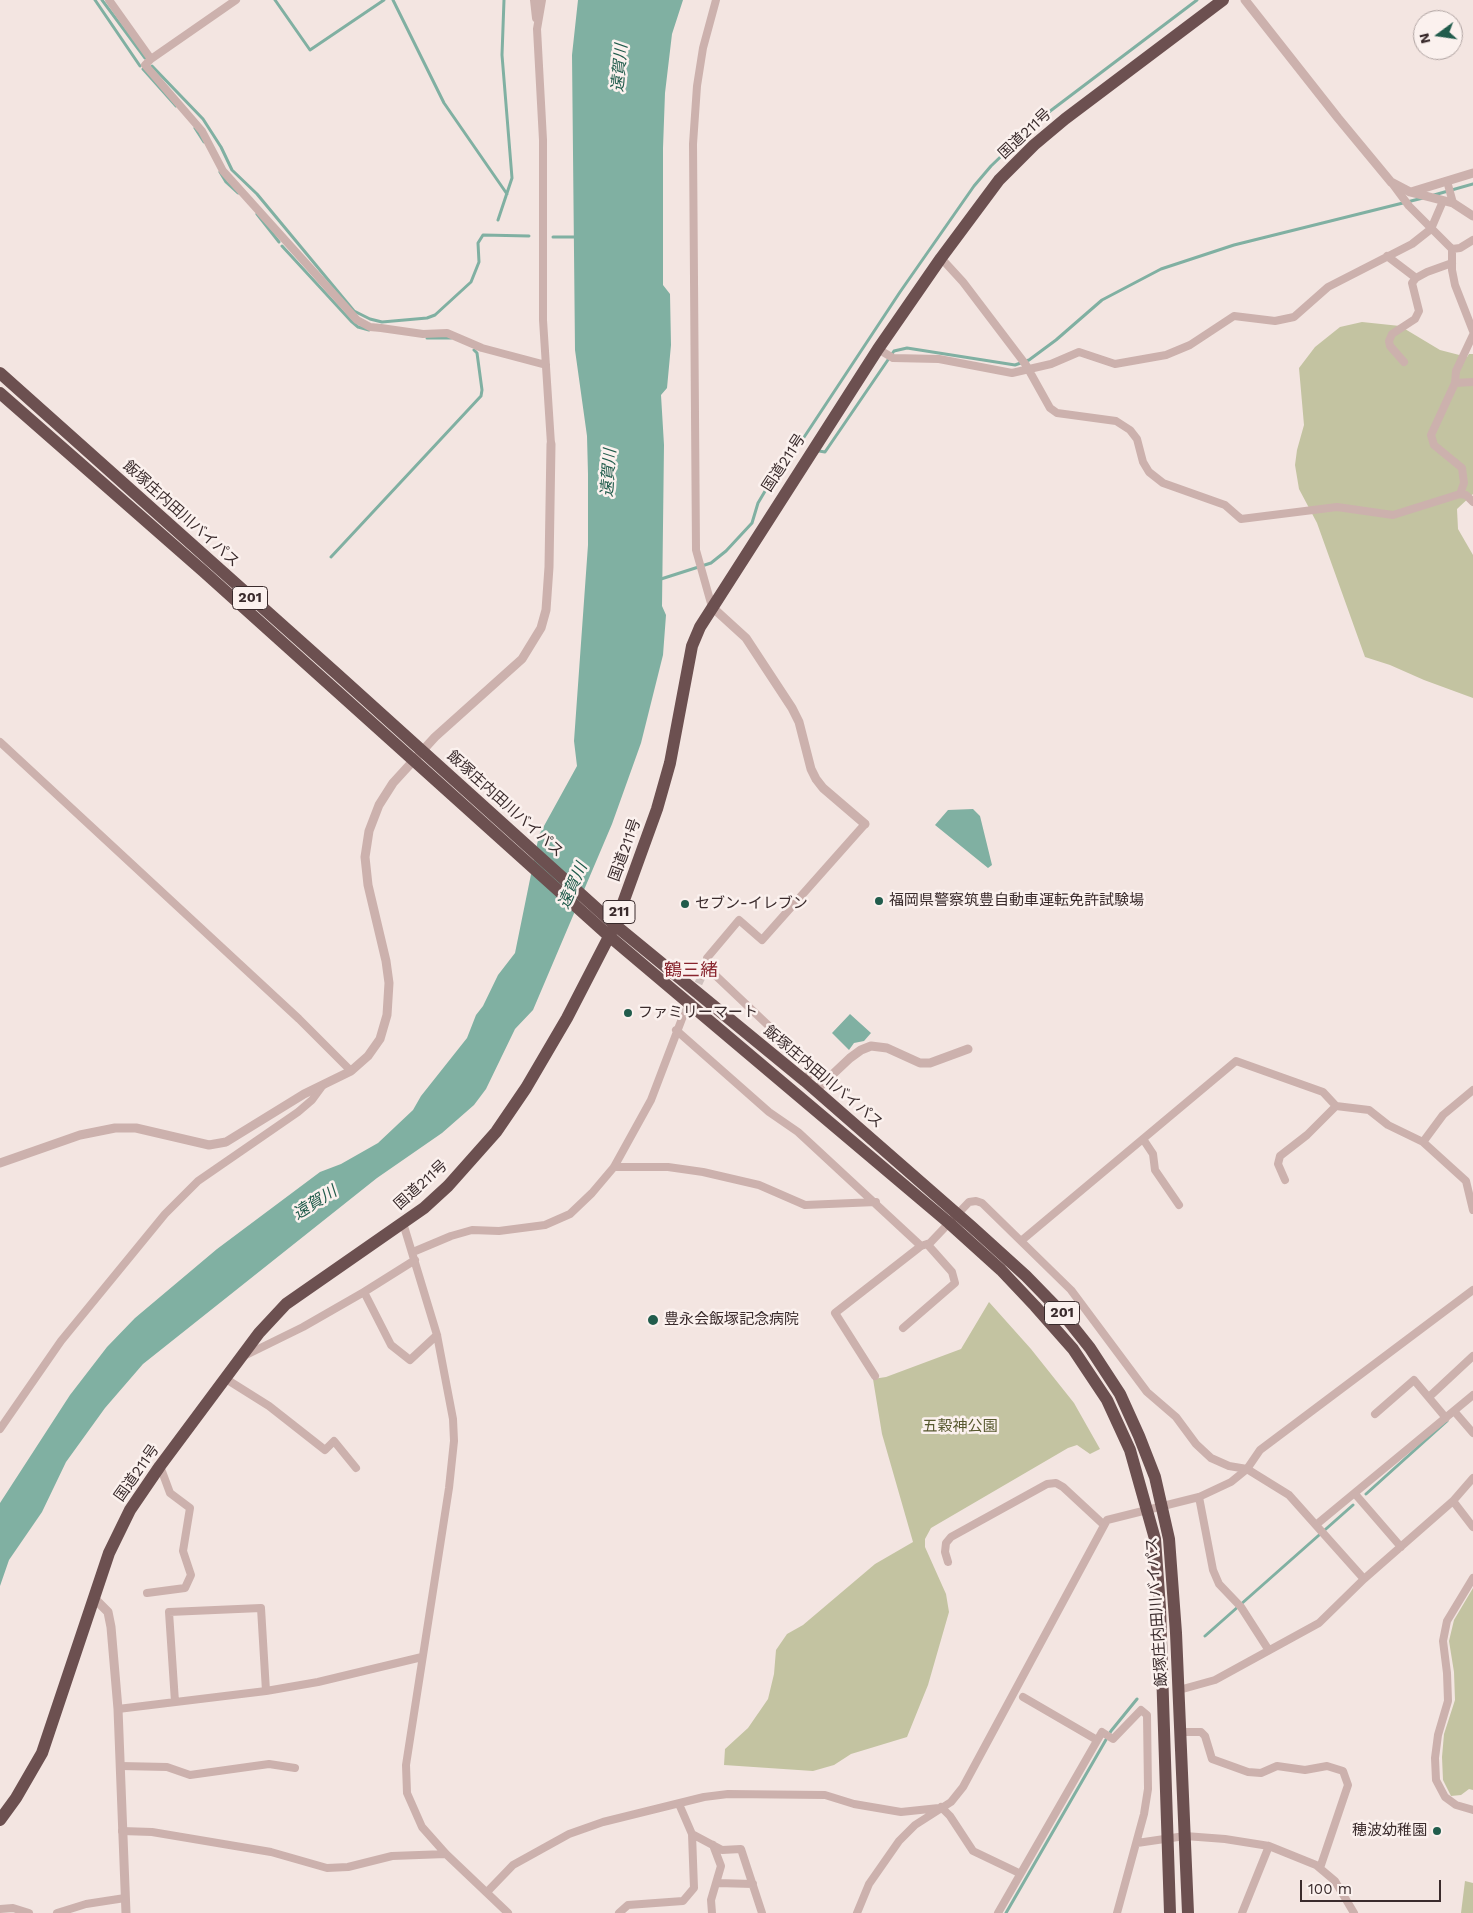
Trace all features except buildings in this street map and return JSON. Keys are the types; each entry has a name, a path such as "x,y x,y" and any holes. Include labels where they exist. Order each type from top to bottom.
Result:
{"highway":[{"name":"国道211号","path":"0,1820 16,1798 42,1753 109,1553 119,1531 160,1466 259,1333 286,1304 403,1223 448,1186 496,1132 526,1088 567,1018 612,930 659,800 670,763 692,646 700,627 712,606 886,354 941,258 999,180 1034,145 1065,119 1223,0"},
{"name":"飯塚庄内田川バイパス","path":"0,374 501,821 612,930 953,1219 1026,1276 1063,1314 1090,1348 1120,1394 1140,1436 1155,1477 1169,1539 1179,1690 1188,1913"},
{"name":"飯塚庄内田川バイパス","path":"0,393 201,570 491,831 586,905"},
{"name":"飯塚庄内田川バイパス","path":"612,930 805,1081 953,1219 1015,1284 1072,1349 1107,1400 1130,1450 1148,1510 1154,1539 1160,1608 1170,1913"}],"street":[{"path":"109,0 151,59"},
{"path":"236,0 145,65 149,72 185,108 202,131 223,171 357,320 370,327 423,334 447,333 482,348 546,365"},
{"path":"0,1164 80,1135 115,1128 136,1128 209,1145 226,1142 351,1071 368,1056 380,1039 387,1015 388,983 386,961 368,885 365,857 369,831 383,798 393,782 464,710 522,659 541,628 546,610 549,566 551,444 543,320 543,140 534,0"},
{"path":"537,29 542,0"},
{"path":"716,0 703,48 697,86 693,144 696,550 712,606 746,638 792,708 799,722 811,769 816,779 823,788 865,824 762,940 739,920 707,958 704,974 714,974 809,1064 812,1070 805,1081"},
{"path":"1245,0 1391,182 1411,198 1431,229 1452,248 1460,248 1473,240"},
{"path":"886,354 939,359 1012,373 1026,365 1079,352 1115,364 1166,355 1190,345 1234,316 1285,320 1294,317 1328,287 1412,244 1431,229 1446,194 1473,173"},
{"path":"1411,198 1446,194 1473,216"},
{"path":"1411,198 1446,194"},
{"path":"1452,248 1455,285 1473,333 1456,371 1455,383 1431,435 1434,445 1462,468 1464,483 1460,494"},
{"path":"1387,256 1416,278"},
{"path":"941,258 963,282 1026,365 1044,400 1057,413 1116,420 1130,430 1137,439 1143,462 1149,472 1163,483 1225,505 1241,519 1337,507 1393,515 1460,494 1466,495 1473,502"},
{"path":"1404,362 1390,346 1390,341 1392,334 1415,319 1418,311 1412,283 1416,278 1452,263"},
{"path":"1455,383 1473,382"},
{"path":"0,742 299,1019 351,1071"},
{"path":"239,1359 303,1327 364,1292 414,1256 472,1230 499,1231 545,1225 570,1214 592,1193 614,1167 651,1100 676,1030 683,1016"},
{"path":"676,1030 768,1112 798,1132 925,1245 952,1272 955,1283 903,1328"},
{"path":"815,1090 850,1058 871,1046 887,1048 920,1063 930,1062 968,1049"},
{"path":"1021,1240 1236,1061 1323,1092 1336,1106 1369,1110 1388,1125 1423,1142 1466,1181 1473,1210"},
{"path":"0,1429 61,1341 165,1214 198,1181 298,1112 312,1100 323,1086"},
{"path":"1423,1142 1443,1115 1473,1090"},
{"path":"1285,1180 1278,1164 1280,1156 1307,1135 1336,1106"},
{"path":"1143,1139 1153,1154 1155,1170 1179,1206"},
{"path":"614,1167 668,1167 703,1172 759,1185 806,1205 876,1202"},
{"path":"875,1376 835,1313 925,1245 969,1202 976,1200 982,1203 1071,1290 1146,1392 1176,1417 1196,1444 1211,1458 1229,1466 1247,1469 1288,1495 1321,1529 1364,1579"},
{"path":"403,1223 437,1335 453,1419 454,1441 449,1488 406,1765 407,1793 422,1827 446,1854 508,1913"},
{"path":"857,1913 869,1884 899,1841 915,1825 951,1802 964,1786 1107,1520 1162,1508 1198,1497 1231,1482 1247,1469 1260,1450 1473,1290"},
{"path":"364,1292 391,1345 410,1360 437,1335"},
{"path":"1429,1397 1473,1356"},
{"path":"226,1378 268,1406 324,1450 334,1441 356,1468"},
{"path":"1375,1414 1414,1380 1446,1418"},
{"path":"1321,1529 1356,1495 1446,1418 1456,1413 1473,1395"},
{"path":"1456,1413 1473,1433"},
{"path":"147,1593 185,1588 191,1575 183,1551 190,1508 170,1493 160,1466"},
{"path":"1179,1690 1210,1682 1319,1623 1364,1579 1453,1501 1473,1478"},
{"path":"948,1562 945,1552 946,1543 951,1537 1047,1484 1056,1483 1063,1487 1104,1525"},
{"path":"1356,1495 1401,1547"},
{"path":"1198,1497 1213,1570 1219,1584 1239,1605 1268,1649"},
{"path":"1453,1501 1473,1527"},
{"path":"1473,1578 1447,1621 1443,1641 1443,1656 1447,1673 1448,1701 1438,1734 1435,1758 1436,1780 1445,1797 1456,1805 1473,1810"},
{"path":"94,1598 108,1612 111,1627 121,1766 126,1913"},
{"path":"175,1702 169,1612 260,1608 266,1692"},
{"path":"118,1709 266,1692 318,1682 422,1657"},
{"path":"1023,1698 1097,1740"},
{"path":"998,1913 1102,1732 1114,1739 1138,1712 1145,1711 1147,1715 1148,1789 1137,1842 1117,1913"},
{"path":"1181,1732 1201,1732 1205,1736 1212,1759 1254,1774 1277,1766 1305,1770 1326,1766 1343,1771 1348,1785 1320,1868"},
{"path":"121,1766 167,1766 190,1775 269,1764 296,1768"},
{"path":"487,1892 514,1865 569,1834 603,1822 728,1794 825,1795 854,1804 901,1812 941,1807"},
{"path":"619,1913 628,1905 683,1901 694,1888 692,1834 679,1804"},
{"path":"941,1807 950,1816 973,1851 1019,1874"},
{"path":"122,1831 152,1832 271,1852 327,1868 348,1868 392,1856 446,1854"},
{"path":"692,1834 722,1850 741,1849 762,1913"},
{"path":"1137,1842 1185,1836 1241,1840 1269,1846 1320,1868 1335,1881 1354,1913"},
{"path":"712,1913 710,1900 721,1866 713,1845"},
{"path":"1242,1913 1269,1846"},
{"path":"717,1883 753,1884"},
{"path":"56,1913 86,1904 126,1898"},
{"path":"0,1909 13,1908 29,1913"}],"green space":[{"path":"1362,322 1400,326 1440,350 1467,357 1469,354 1473,354 1473,494 1457,509 1458,529 1473,555 1473,698 1365,657 1317,523 1299,489 1295,465 1304,425 1299,368 1315,347 1340,327"},
{"name":"五穀神公園","path":"989,1302 1031,1349 1074,1403 1100,1449 1090,1454 1077,1445 1068,1448 931,1528 925,1539 925,1547 946,1594 949,1612 928,1685 907,1737 851,1754 834,1765 813,1771 724,1765 725,1749 748,1728 768,1699 774,1674 776,1650 787,1634 803,1625 875,1564 913,1542 882,1434 873,1379 886,1377 961,1349"},
{"path":"1473,1588 1473,1790 1469,1789 1461,1795 1451,1796 1443,1780 1442,1757 1444,1734 1455,1700 1454,1672 1449,1641 1454,1620"},
{"path":"1465,1881 1473,1883 1473,1913 1461,1913"}],"water":[{"name":"遠賀川","path":"578,0 683,0 672,34 665,93 663,148 663,285 670,294 671,345 667,388 661,395 664,445 662,606 666,615 663,655 641,743 612,824 533,1010 515,1029 486,1089 474,1105 442,1133 377,1178 143,1364 105,1408 66,1462 42,1512 9,1560 0,1586 0,1503 70,1395 107,1347 135,1318 217,1249 320,1172 341,1164 378,1143 413,1110 421,1096 467,1038 476,1015 483,1006 498,975 515,953 539,835 577,766 574,741 588,545 587,436 575,350 572,55"},
{"path":"973,809 980,816 992,865 988,868 935,825 948,810"},
{"path":"850,1014 871,1033 864,1041 854,1043 849,1050 832,1033"}],"waterway":[{"path":"95,0 140,66"},
{"path":"102,0 145,58"},
{"path":"275,0 310,50 384,0"},
{"path":"393,0 444,103 507,194"},
{"path":"498,220 512,178 502,55 504,0"},
{"path":"661,579 711,563 726,551 752,523 758,503 774,476 783,469 900,292 974,186 991,166 1041,118 1197,0"},
{"path":"152,66 203,119 221,147 232,170 257,194 354,311 370,319 382,322 427,318 435,315 471,282 479,262 478,243 483,235 529,236"},
{"path":"143,69 176,106"},
{"path":"195,128 204,142"},
{"path":"220,172 226,182 238,193"},
{"path":"1434,195 1473,184"},
{"path":"819,451 825,452 894,351 907,348 1015,365 1029,360 1056,340 1102,300 1161,269 1234,245 1423,198"},
{"path":"257,214 279,242"},
{"path":"553,237 577,237"},
{"path":"282,246 351,321 358,327 369,330"},
{"path":"427,338 451,338"},
{"path":"331,557 481,396 482,390 477,353 474,350"},
{"path":"1366,1494 1447,1421"},
{"path":"1205,1636 1353,1505"},
{"path":"1006,1913 1111,1731 1137,1699"}],"tunnel":[{"path":"683,1016 702,976"}],"place":[{"name":"福岡県警察筑豊自動車運転免許試験場","path":"879,901"},
{"name":"セブン-イレブン","path":"685,904"},
{"name":"ファミリーマート","path":"628,1013"},
{"name":"豊永会飯塚記念病院","path":"653,1320"},
{"name":"穂波幼稚園","path":"1437,1831"}],"district":[{"name":"鶴三緒","path":"691,971"}]}
